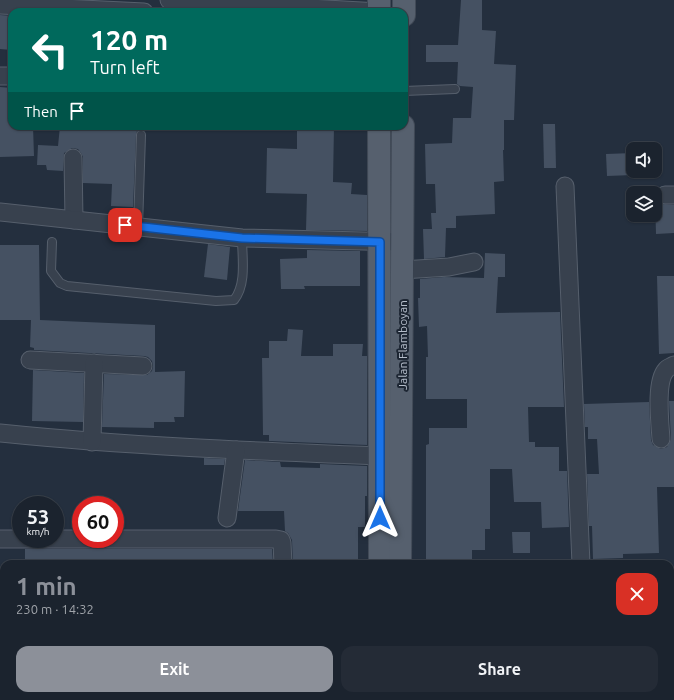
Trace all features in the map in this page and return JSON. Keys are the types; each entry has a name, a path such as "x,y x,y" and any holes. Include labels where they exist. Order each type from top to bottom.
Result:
{"main road":[{"name":"Jalan Flamboyan","path":"379,130 380,560"},
{"name":"Jalan Flamboyan","path":"400,560 403,130"}],"street":[{"path":"169,0 309,8"},
{"path":"0,5 62,8"},
{"path":"73,158 74,220"},
{"path":"565,186 581,560"},
{"path":"0,212 242,238 402,242"},
{"path":"402,270 449,267 474,262"},
{"path":"30,360 143,366"},
{"path":"92,442 94,363"},
{"path":"661,439 659,400 663,374 666,368 674,365"},
{"path":"0,433 92,442 380,456"},
{"path":"227,518 236,450"},
{"path":"0,539 281,540 283,560"}],"lane":[{"path":"408,91 455,89"},
{"path":"138,226 141,135"},
{"path":"52,242 51,271 60,283 67,286 216,301 234,300 240,292 242,276 242,238"}],"building":[{"path":"461,0 482,0 482,30 496,31 494,64 516,65 514,120 504,120 504,181 494,182 495,214 456,216 456,228 446,228 445,257 424,259 423,229 432,229 431,213 436,213 435,184 426,184 425,144 452,143 453,118 471,118 473,87 460,86 457,84 458,62 426,62 426,45 458,45"},
{"path":"0,15 8,16 8,50 0,49"},
{"path":"0,87 8,88 8,130 33,130 34,156 0,157"},
{"path":"543,124 555,124 556,168 544,168"},
{"path":"60,130 137,130 133,207 111,206 112,184 83,183 83,157 78,149 72,148 64,153 63,171 47,170 46,165 37,165 38,145 58,146"},
{"path":"297,130 334,130 333,182 352,183 351,194 367,195 367,231 306,230 307,194 266,193 267,148 297,149"},
{"path":"626,153 626,175 607,176 606,154"},
{"path":"662,204 674,205 674,233 656,234 656,222 662,222"},
{"path":"208,244 230,247 227,280 204,277"},
{"path":"0,245 39,245 40,320 155,325 155,372 185,371 184,417 174,417 175,422 154,422 154,428 102,427 104,374 147,375 152,371 152,361 148,357 144,356 34,350 34,348 30,347 31,320 0,320"},
{"path":"307,250 360,251 360,286 304,286 305,289 281,289 280,259 307,258"},
{"path":"485,253 505,254 505,277 498,277 496,313 560,312 564,407 528,407 529,442 535,442 535,447 559,447 559,471 567,471 569,527 542,528 541,502 514,502 512,469 490,469 490,529 485,529 485,550 472,550 472,560 426,560 426,445 429,444 429,428 467,428 467,399 426,399 426,357 428,357 427,326 419,327 418,298 420,298 420,279 444,277 484,278"},
{"path":"657,276 674,276 674,353 659,354"},
{"path":"288,329 303,330 301,356 333,356 333,344 363,344 362,356 367,356 367,445 269,441 269,435 263,435 262,358 269,358 269,341 287,341"},
{"path":"33,370 84,373 83,422 32,421"},
{"path":"669,401 674,401 674,487 657,487 659,553 623,554 623,558 593,559 592,526 589,526 587,474 599,474 597,439 588,439 588,427 585,427 584,404 649,402 651,440 653,445 661,449 667,447 671,439"},
{"path":"204,458 225,459 224,465 204,465"},
{"path":"245,460 280,462 281,467 320,468 320,464 367,466 365,527 358,527 358,560 293,560 292,540 285,531 284,511 238,511"},
{"path":"512,532 530,532 530,553 513,553"},
{"path":"25,549 272,549 273,560 37,560 25,560"}],"route":[{"path":"125,225 242,238 380,242 380,518"}]}
